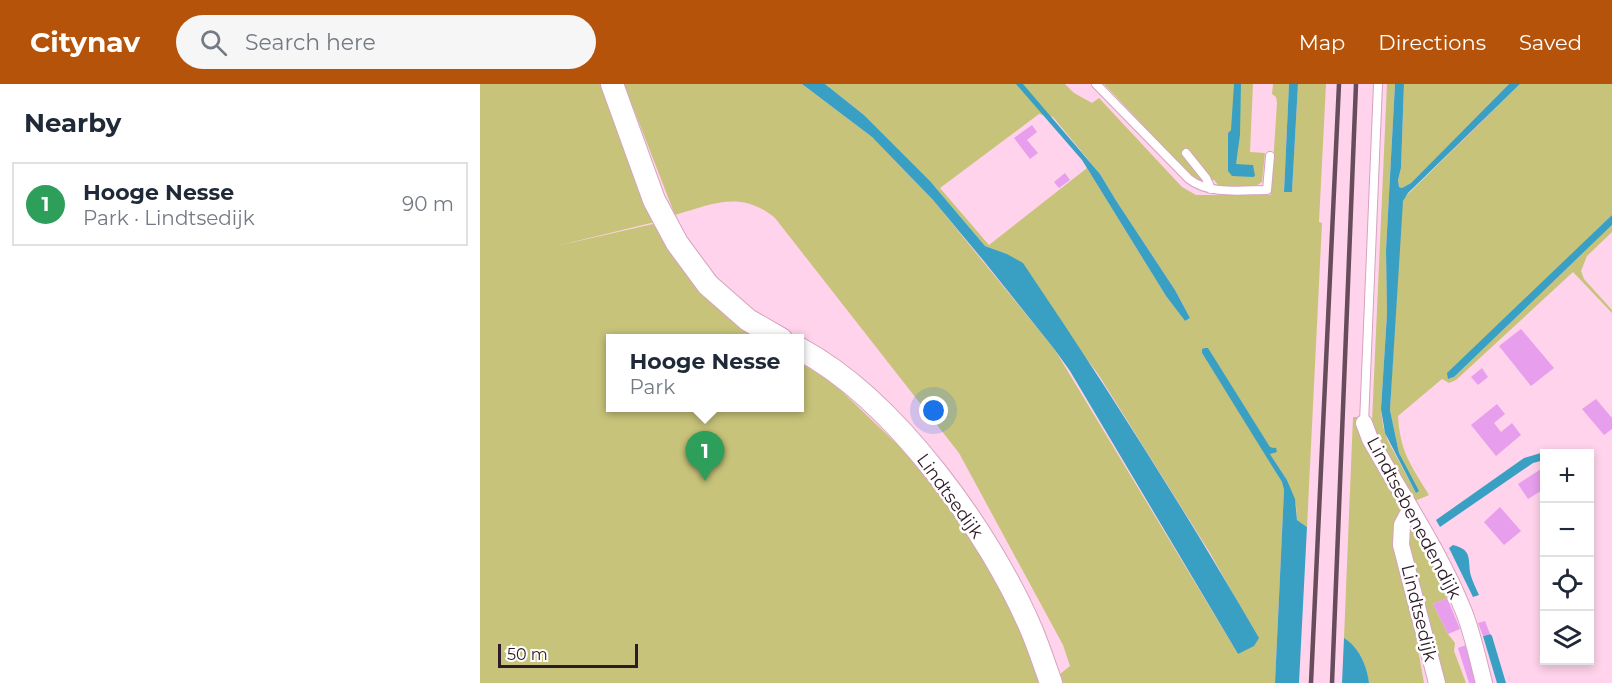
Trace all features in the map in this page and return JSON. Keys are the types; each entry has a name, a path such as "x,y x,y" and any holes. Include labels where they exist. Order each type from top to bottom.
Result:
{"street":[{"path":"612,84 654,200 677,243 708,285 748,320 772,334"},
{"name":"Lindtsedijk","path":"804,351 863,393 909,440 956,499 994,557 1032,631 1051,683"},
{"name":"Lindtsebenedendijk","path":"1364,423 1370,439 1437,555 1465,614 1484,683"},
{"name":"Lindtsedijk","path":"1410,510 1402,525 1401,545 1437,683"}],"lane":[{"path":"1096,84 1195,184 1211,189 1267,190 1270,156"},
{"path":"1364,423 1378,84"},
{"path":"1186,153 1206,178 1211,189"}],"shaded area":[{"path":"480,84 601,84 655,222 552,247 653,224 709,299 754,334 606,334 606,412 804,412 804,365 831,381 901,448 958,514 1031,647 1042,683 480,683"},
{"path":"624,84 802,84 872,137 933,200 1055,350 1238,654 1258,638 1210,553 1098,374 1007,254 985,246 930,181 864,115 825,84 1065,84 1074,93 1092,103 1099,98 1182,187 1196,195 1271,195 1277,103 1276,97 1272,94 1273,84 1289,84 1284,191 1292,192 1298,84 1326,84 1319,222 1322,223 1307,527 1297,520 1296,505 1287,480 1270,454 1274,447 1270,447 1267,443 1208,349 1202,353 1265,453 1282,482 1284,490 1275,683 1063,683 1060,674 1070,666 1063,645 959,453 775,218 762,209 738,202 714,204 675,215","holes":["1039,114 1053,117 1100,174 1175,290 1190,318 1185,321 1166,296 1087,168 989,245 940,188"]},
{"path":"1104,84 1253,84 1250,152 1265,153 1262,182 1256,186 1219,186 1214,180 1203,180 1203,183 1192,177"},
{"path":"1387,84 1395,84 1386,250 1387,314 1381,409 1388,441 1416,493 1399,453 1390,410 1401,206 1404,198 1520,84 1612,84 1612,215 1449,379 1454,377 1612,225 1612,232 1587,256 1581,271 1584,279 1612,310 1612,313 1573,272 1456,380 1449,383 1442,379 1398,416 1404,449 1429,495 1415,501 1374,437 1372,422"},
{"path":"1404,84 1509,84 1411,183 1402,188 1399,187 1398,180 1401,168"},
{"path":"1353,417 1357,417 1358,424 1399,500 1401,508 1394,523 1394,542 1414,627 1424,683 1369,683 1361,658 1354,646 1344,638"},
{"path":"1411,528 1443,580 1447,598 1433,604 1455,643 1454,651 1466,683 1443,683 1410,558 1408,533"}],"water":[{"path":"802,84 825,84 864,115 930,181 985,246 1023,263 1115,402 1203,543 1259,638 1254,646 1238,654 1070,371 983,260 933,200 872,137"},
{"path":"1016,84 1023,84 1100,174 1175,290 1190,318 1185,321 1166,296 1082,160"},
{"path":"1234,84 1241,84 1240,135 1236,164 1253,165 1255,176 1253,177 1232,176 1228,171 1228,133 1231,130"},
{"path":"1289,84 1298,84 1292,192 1284,192"},
{"path":"1395,84 1404,84 1401,168 1398,180 1399,187 1402,188 1411,183 1509,84 1520,84 1408,193 1403,201 1390,410 1399,453 1419,491 1416,493 1385,433 1381,409 1387,314 1386,250"},
{"path":"1612,215 1612,225 1454,377 1448,379 1447,373"},
{"path":"1208,348 1270,447 1276,448 1277,452 1270,454 1287,480 1295,499 1297,520 1307,527 1299,683 1275,683 1284,490 1282,482 1202,353 1202,349"},
{"path":"1540,453 1540,461 1533,463 1440,527 1436,520 1524,458"},
{"path":"1453,545 1467,553 1471,576 1479,595 1473,597 1449,548"},
{"path":"1490,634 1506,683 1497,683 1483,636"},
{"path":"1344,638 1354,646 1361,658 1369,683 1342,683"}],"building":[{"path":"1032,125 1037,132 1027,140 1038,153 1030,159 1014,138"},
{"path":"1065,173 1070,180 1059,188 1054,182"},
{"path":"1521,329 1554,368 1531,386 1499,346"},
{"path":"1482,368 1488,377 1478,385 1471,377"},
{"path":"1596,399 1612,418 1612,429 1604,435 1582,409"},
{"path":"1497,404 1505,414 1494,423 1501,432 1512,423 1521,435 1496,456 1471,425"},
{"path":"1540,470 1540,492 1528,499 1518,484"},
{"path":"1500,507 1521,531 1504,545 1484,522"},
{"path":"1447,598 1460,629 1448,634 1433,604"},
{"path":"1485,621 1490,634 1483,636 1478,623"},
{"path":"1466,645 1479,683 1469,683 1458,648"}],"railway":[{"path":"1311,683 1339,84"},
{"path":"1332,683 1356,84"}],"place":[{"name":"Hooge Nesse","path":"705,481"}]}
